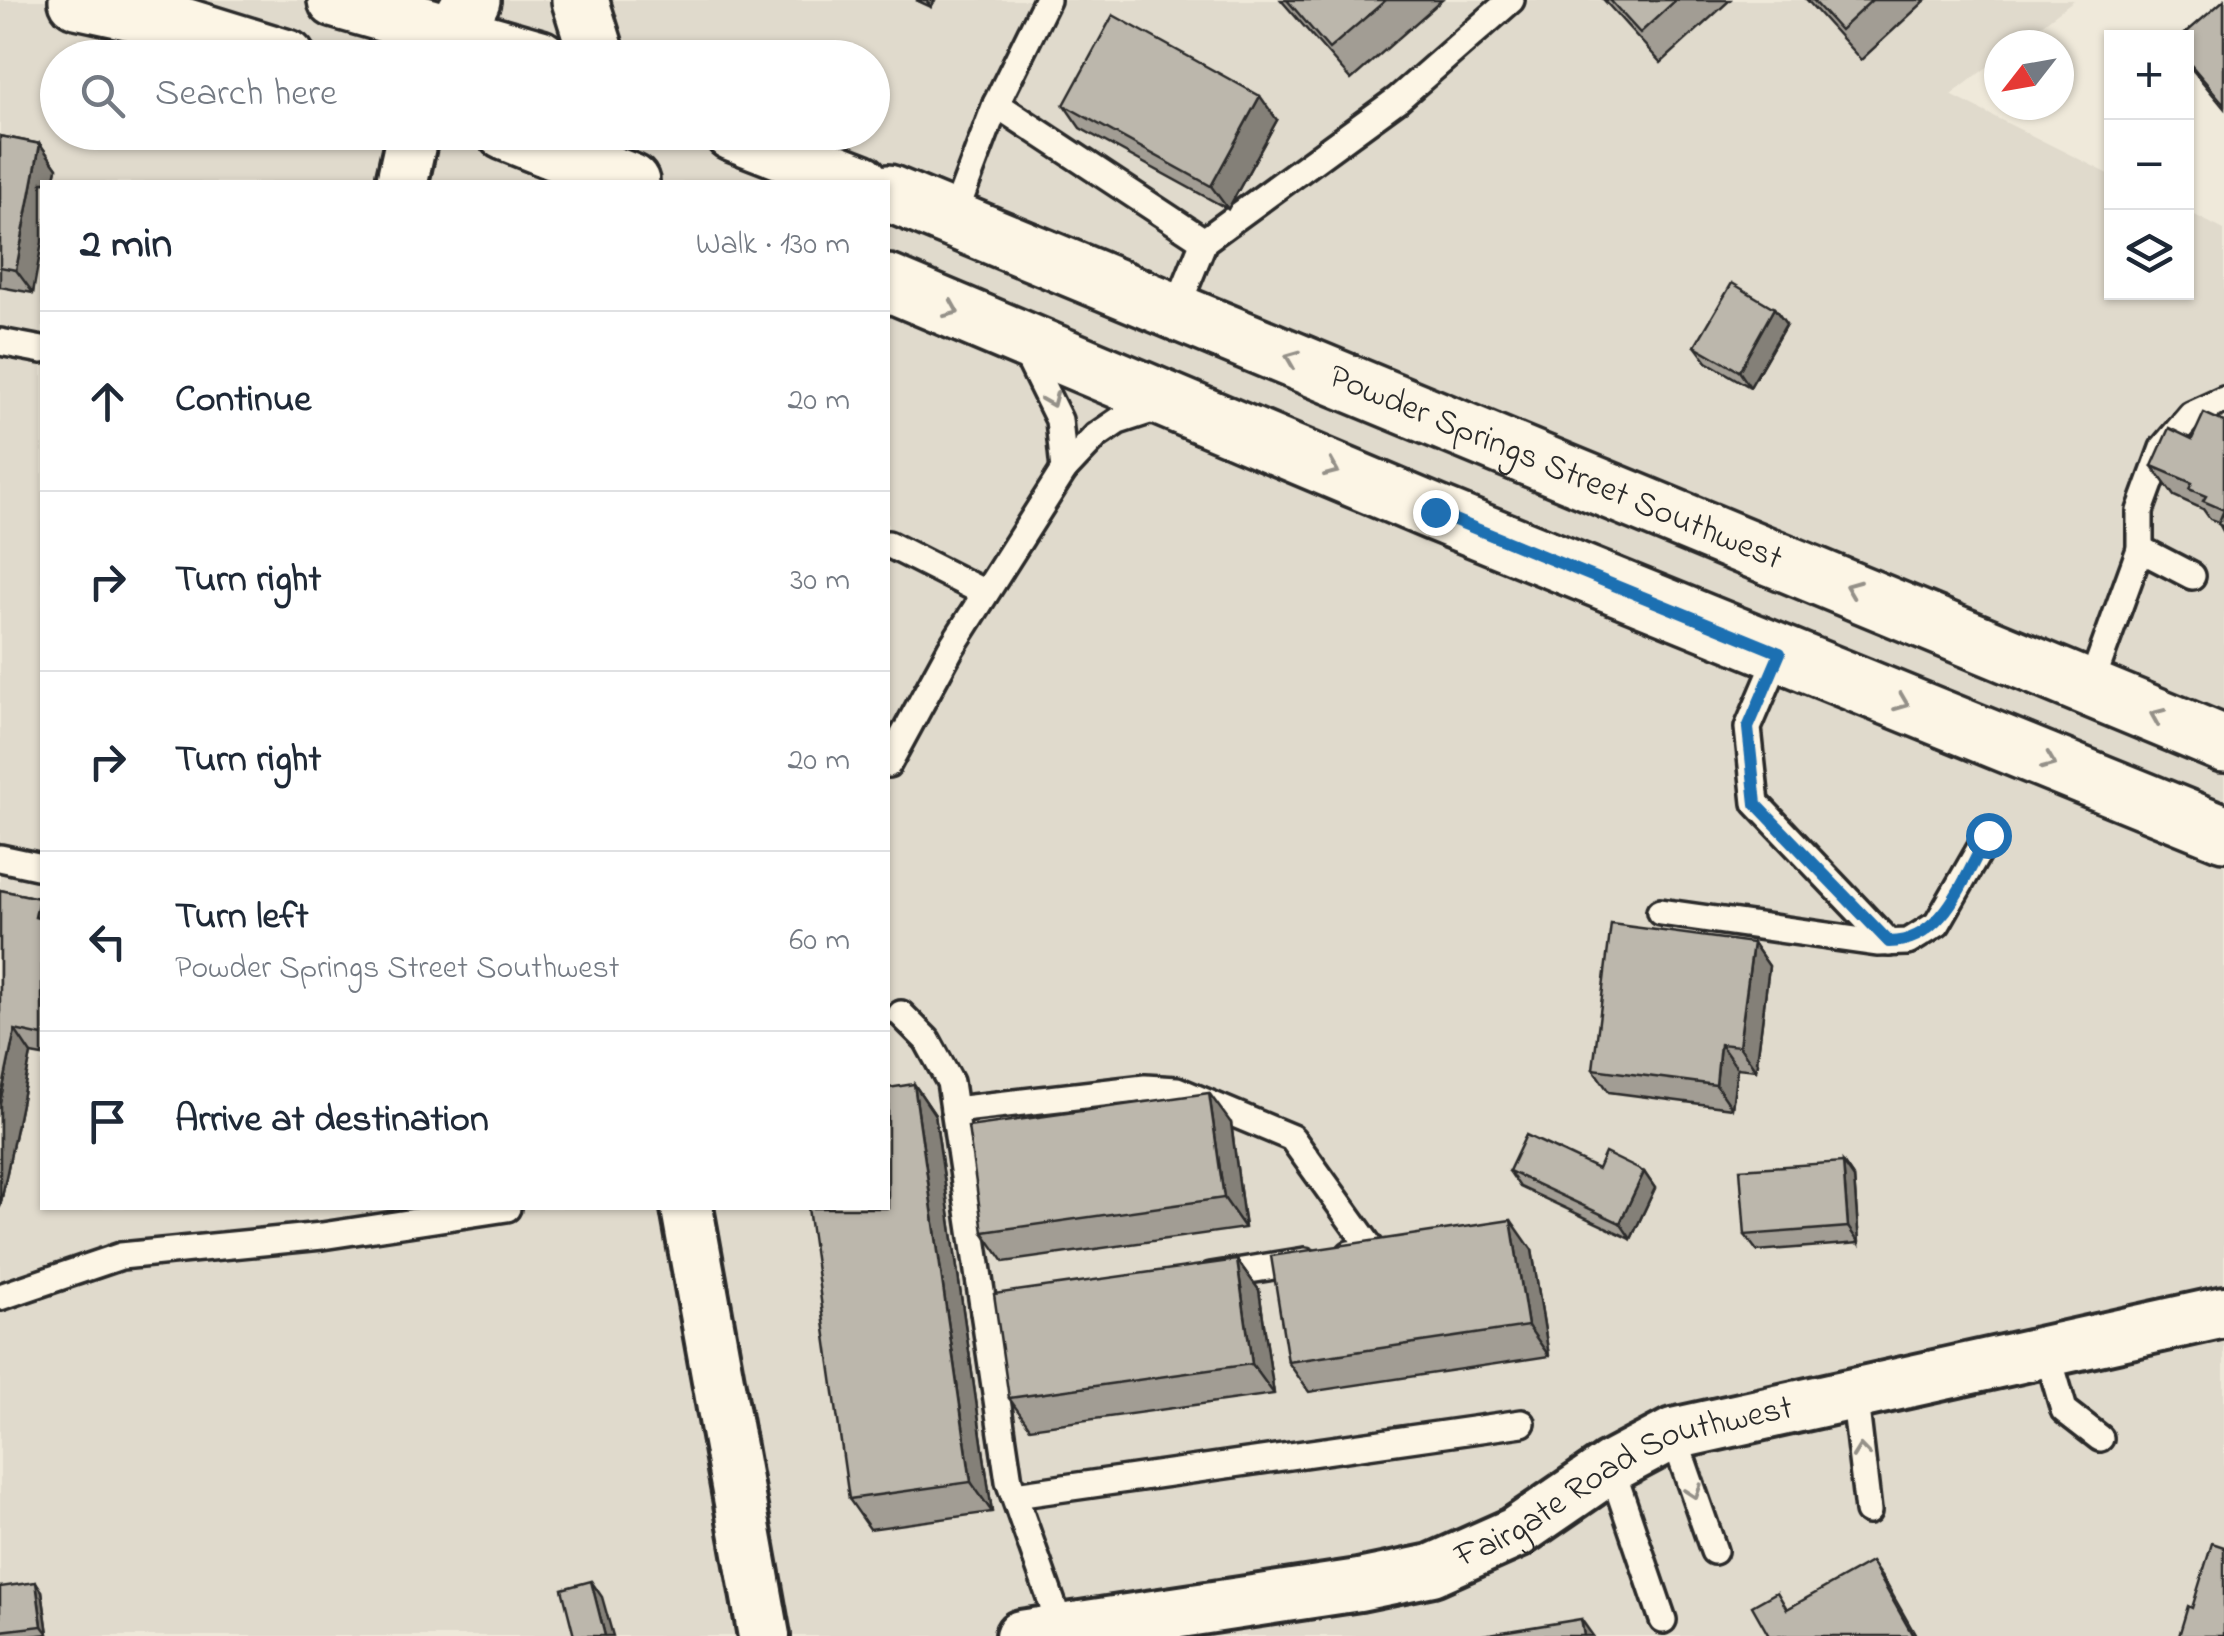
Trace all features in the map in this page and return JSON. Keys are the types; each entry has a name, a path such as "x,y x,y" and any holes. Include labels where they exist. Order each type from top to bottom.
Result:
{"main road":[{"path":"77,0 146,37"},
{"path":"336,0 487,40"},
{"path":"580,0 592,40"},
{"path":"551,150 626,180"},
{"path":"778,150 856,180"},
{"name":"Powder Springs Street Southwest","path":"890,194 2224,744"},
{"path":"890,284 2224,833"},
{"path":"2174,813 2224,860"}],"street":[{"path":"402,180 409,150"},
{"path":"687,1210 764,1636"},
{"name":"Fairgate Road Southwest","path":"1042,1633 1432,1570 1515,1533 1612,1467 1673,1434 2046,1348 2224,1312"}],"lane":[{"path":"953,218 996,104 1047,0"},
{"path":"1176,310 1204,242 1398,99 1511,0"},
{"path":"996,104 1204,242"},
{"path":"1016,337 1060,420 1064,470"},
{"path":"0,342 40,350"},
{"path":"2090,688 2140,549 2140,511 2163,448 2191,415 2224,400"},
{"path":"890,761 986,593 1064,470 1096,436 1118,422 1176,404"},
{"path":"890,545 986,593"},
{"path":"2140,549 2192,576"},
{"path":"1780,653 1748,728 1756,804 1889,942"},
{"path":"1660,912 1908,942 1937,924 1988,835"},
{"path":"0,858 40,867"},
{"path":"901,1014 940,1059 954,1110 1009,1481 1042,1633"},
{"path":"954,1110 1144,1088 1177,1090 1292,1138 1373,1250 1178,1281"},
{"path":"0,1297 121,1256 322,1236 494,1210"},
{"path":"984,1312 1062,1300"},
{"path":"2046,1348 2064,1410 2100,1438"},
{"path":"1854,1391 1868,1511"},
{"path":"1015,1495 1522,1422"},
{"path":"1673,1434 1714,1550"},
{"path":"1612,1467 1663,1620"}],"shaded area":[{"path":"0,0 2074,0 2035,30 1984,30 1984,70 1951,95 1984,112 1984,120 2001,120 2104,172 2104,300 2194,300 2194,215 2224,230 2224,1636 0,1636"}],"building":[{"path":"1287,0 1386,0 1329,49"},
{"path":"1610,0 1676,0 1640,33"},
{"path":"1813,0 1872,0 1840,30"},
{"path":"2224,0 2224,104 2194,68 2194,30 2189,30"},
{"path":"1113,15 1260,96 1211,186 1064,105"},
{"path":"0,136 40,144 16,270 0,267"},
{"path":"1732,283 1774,308 1739,371 1695,346"},
{"path":"2204,413 2224,422 2224,510 2203,501 2206,496 2189,489 2192,483 2152,466 2169,428 2192,439"},
{"path":"0,890 39,898 35,917 40,918 40,1036 15,1030 0,1102"},
{"path":"1611,924 1753,943 1739,1046 1720,1044 1716,1085 1593,1069"},
{"path":"914,1084 971,1482 849,1499 808,1210 890,1210 890,1088"},
{"path":"1209,1093 1224,1198 983,1232 968,1127"},
{"path":"1526,1135 1598,1169 1605,1153 1644,1172 1620,1223 1509,1171"},
{"path":"1843,1162 1848,1227 1745,1235 1740,1169"},
{"path":"1511,1220 1528,1326 1288,1362 1271,1256"},
{"path":"1237,1260 1252,1364 1009,1398 994,1294"},
{"path":"2212,1543 2224,1547 2224,1636 2179,1636 2188,1606 2192,1608"},
{"path":"1871,1562 1913,1636 1769,1636 1752,1606 1777,1592 1787,1609"},
{"path":"591,1581 605,1636 574,1636 562,1589"},
{"path":"36,1582 42,1626 0,1631 0,1587"},
{"path":"1581,1619 1584,1636 1477,1636"}],"route":[{"path":"1435,512 1780,653 1748,728 1756,804 1889,942 1908,942 1937,924 1988,835"}]}
